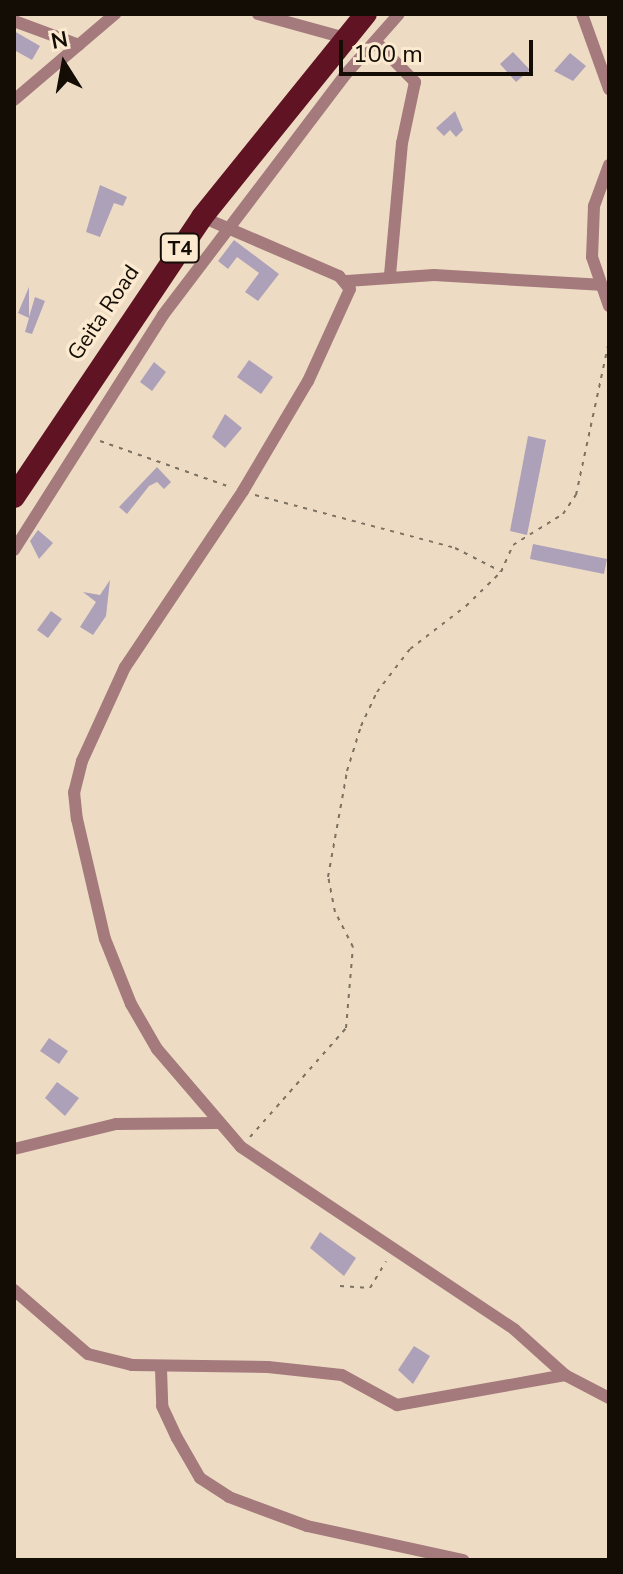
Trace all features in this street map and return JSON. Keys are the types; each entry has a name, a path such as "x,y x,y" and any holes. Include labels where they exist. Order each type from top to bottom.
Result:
{"highway":[{"name":"Geita Road","path":"14,497 20,474 202,217 366,14"}],"street":[{"path":"14,100 115,14"},
{"path":"258,14 345,38"},
{"path":"14,550 85,433 227,230 399,14"},
{"path":"582,14 609,89"},
{"path":"14,21 79,45"},
{"path":"376,42 415,82 402,143 390,276"},
{"path":"609,165 594,206 592,257 609,306"},
{"path":"202,217 347,281 390,276 600,285"},
{"path":"347,281 348,299 315,368 243,491 125,667 99,716 74,792 83,855 118,976 157,1049 241,1147 394,1246 531,1341 565,1375 609,1398"},
{"path":"14,1149 116,1124 218,1123"},
{"path":"14,1290 88,1354 161,1369 268,1367 342,1375 397,1405 565,1375"},
{"path":"161,1369 162,1406 177,1438 200,1478 229,1497 307,1526 463,1560"}],"path":[{"path":"241,1147 346,1028 353,947 335,912 328,877 347,771 366,715 410,649 501,572 513,545 563,514 576,495 609,341"},
{"path":"85,433 190,476 455,548 501,572"},
{"path":"340,1286 370,1288 394,1246"}],"building":[{"path":"14,31 40,46 32,60 14,50"},
{"path":"513,52 530,70 516,82 500,64"},
{"path":"570,53 586,66 573,81 554,71"},
{"path":"455,111 463,130 456,137 450,130 444,136 436,128"},
{"path":"100,185 127,197 123,206 114,203 100,237 86,232"},
{"path":"234,240 279,274 258,301 245,292 259,273 237,257 228,269 218,261"},
{"path":"29,287 29,317 35,297 45,301 32,334 25,332 29,318 18,313"},
{"path":"249,360 273,377 261,394 237,377"},
{"path":"154,362 166,372 152,391 140,382"},
{"path":"225,414 242,428 225,448 212,437"},
{"path":"528,436 546,440 527,535 510,531"},
{"path":"157,467 171,482 164,489 157,482 149,486 127,514 119,507"},
{"path":"38,530 53,543 39,559 30,541"},
{"path":"533,544 607,559 604,574 530,559"},
{"path":"110,580 106,616 93,635 80,627 96,602 83,592 100,595"},
{"path":"51,611 62,619 48,638 37,630"},
{"path":"49,1038 68,1051 59,1064 40,1051"},
{"path":"57,1082 79,1098 65,1116 45,1098"},
{"path":"320,1232 356,1258 344,1276 310,1248"},
{"path":"414,1346 430,1356 413,1384 398,1370"}]}
